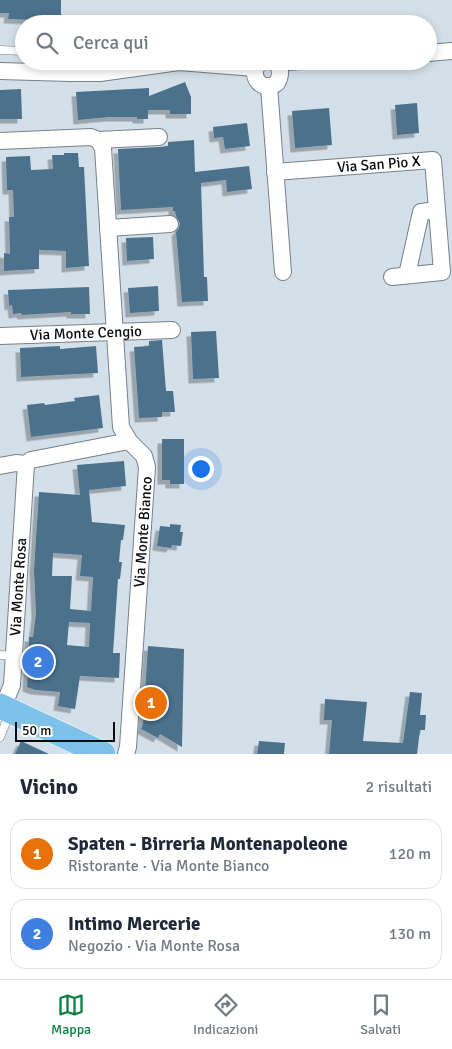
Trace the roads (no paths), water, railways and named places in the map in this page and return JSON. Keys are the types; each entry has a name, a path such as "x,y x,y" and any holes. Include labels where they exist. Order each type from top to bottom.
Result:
{"main road":[{"path":"5,708 103,754"}],"street":[{"path":"437,53 452,52"},
{"path":"0,71 16,70"},
{"path":"86,70 100,72 116,70"},
{"path":"261,70 255,77 260,84 269,86 277,83 281,75 280,70"},
{"path":"269,86 283,272"},
{"path":"0,141 91,137 98,140 159,137"},
{"name":"Via Monte Bianco","path":"98,140 103,148 121,427 129,441 144,456 147,467 126,754"},
{"name":"Via San Pio X","path":"275,172 433,160 442,272 400,276 421,212 437,210"},
{"path":"108,228 170,224"},
{"name":"Via Monte Cengio","path":"0,336 172,330"},
{"path":"0,466 16,463 26,464 31,460 129,441"},
{"name":"Via Monte Rosa","path":"5,708 12,685 7,656 26,464"}],"lane":[{"path":"0,50 15,51"},
{"path":"0,737 5,708"}],"place":[{"name":"Intimo Mercerie","path":"38,662"},
{"name":"Spaten - Birreria Montenapoleone","path":"151,703"}]}
